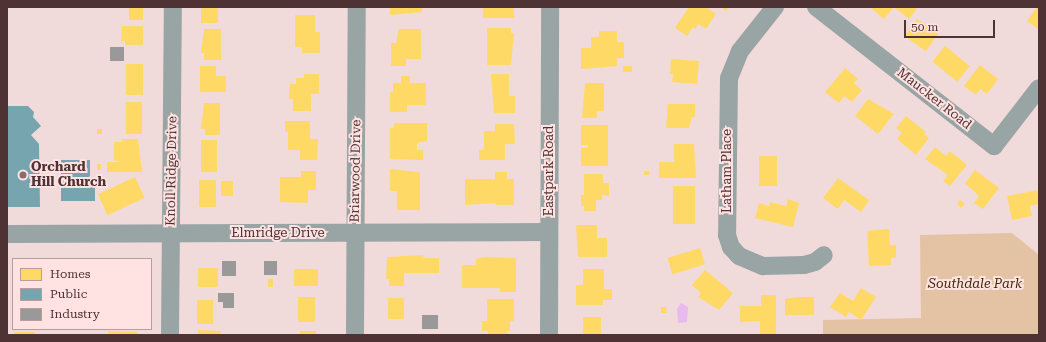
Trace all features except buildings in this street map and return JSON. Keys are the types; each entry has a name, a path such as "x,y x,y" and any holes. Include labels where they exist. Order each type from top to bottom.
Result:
{"street":[{"name":"Knoll Ridge Drive","path":"170,335 173,7"},
{"name":"Briarwood Drive","path":"355,335 357,7"},
{"name":"Eastpark Road","path":"549,335 550,7"},
{"name":"Latham Place","path":"775,7 740,51 729,78 727,235 731,247 739,256 763,266 804,265 815,262 824,255"},
{"name":"Maucker Road","path":"816,7 994,146 1039,88"},
{"name":"Elmridge Drive","path":"7,234 549,232"}],"green space":[{"name":"Southdale Park","path":"1012,233 1039,255 1039,335 823,335 823,320 921,318 920,235"}],"shaded area":[{"path":"681,303 688,307 687,322 678,323 677,309"}],"place":[{"name":"Orchard Hill Church","path":"23,175"}]}
